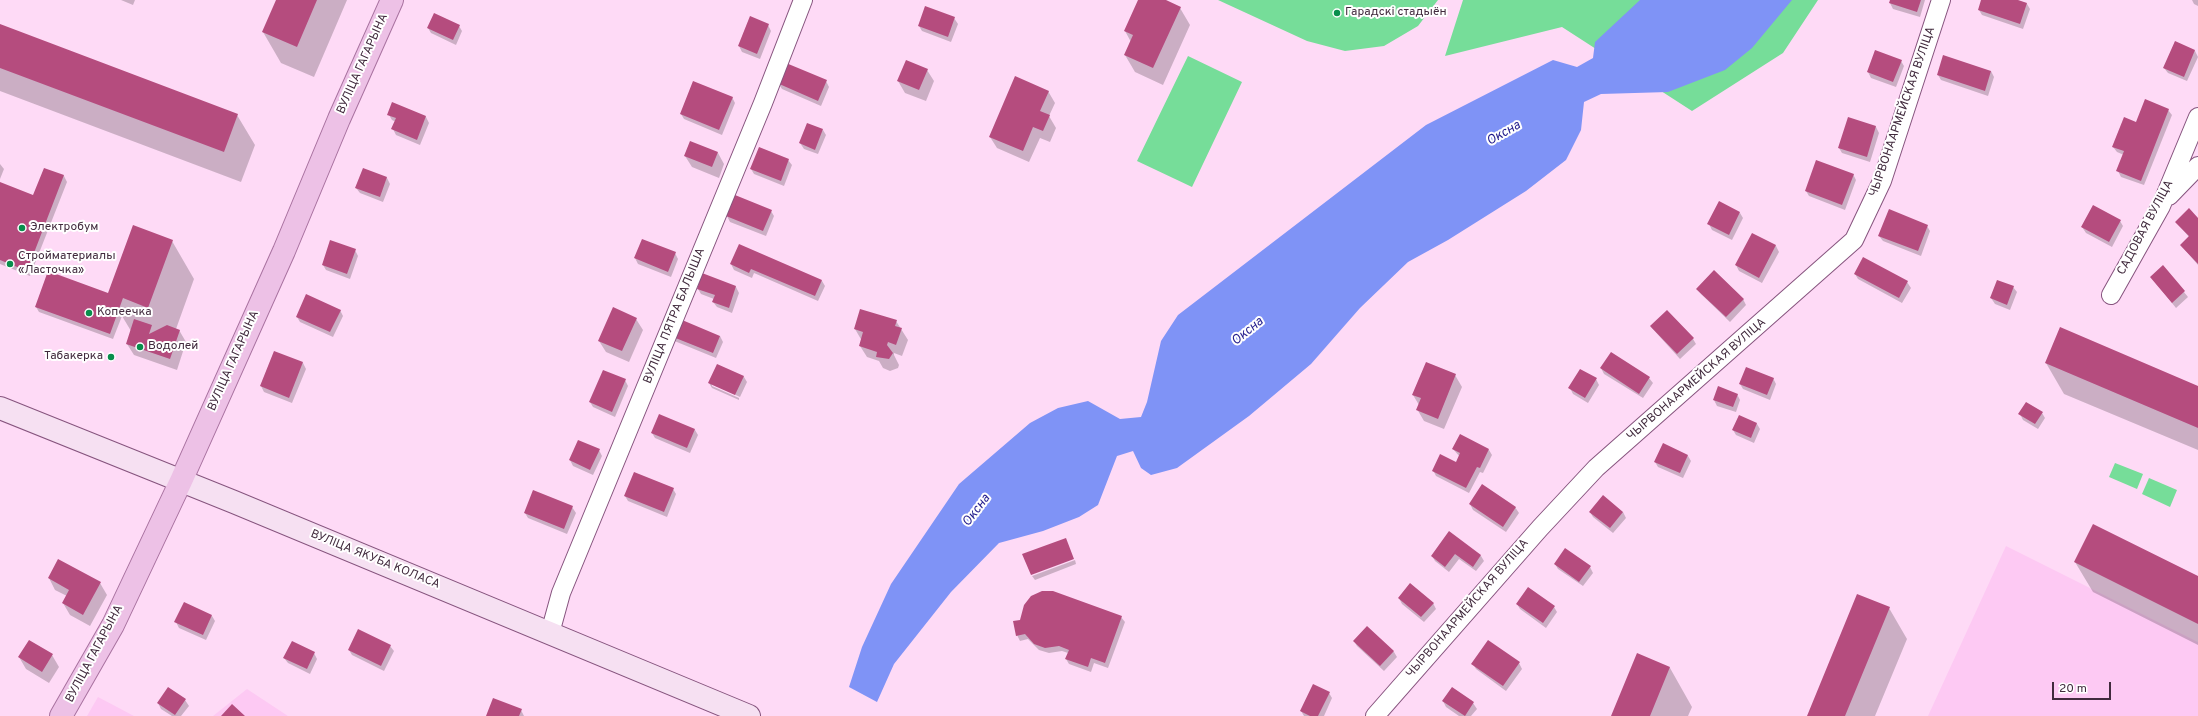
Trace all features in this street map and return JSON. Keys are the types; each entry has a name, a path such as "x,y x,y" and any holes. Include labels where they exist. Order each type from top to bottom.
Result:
{"main road":[{"name":"ВУЛІЦА ГАГАРЫНА","path":"61,716 112,625 180,480 284,251 339,119 392,0"},
{"name":"ВУЛІЦА ЯКУБА КОЛАСА","path":"0,408 180,480 749,716"}],"street":[{"name":"ВУЛІЦА ПЯТРА БАЛЫША","path":"550,633 561,593 763,103 803,0"},
{"name":"ЧЫРВОНААРМЕЙСКАЯ ВУЛІЦА","path":"1375,716 1540,528 1596,468 1854,240 1882,181 1942,0"},
{"name":"САДОВАЯ ВУЛІЦА","path":"2111,295 2161,206 2198,117"},
{"path":"2161,206 2198,166"}],"shaded area":[{"path":"2006,546 2198,642 2198,716 1928,716"},
{"path":"247,689 288,716 213,716"},
{"path":"98,697 134,716 87,716"}],"green space":[{"name":"Гарадскі стадыён","path":"1218,0 1438,0 1418,26 1384,46 1345,51 1307,41"},
{"path":"1463,0 1818,0 1783,53 1692,111 1562,27 1445,56"},
{"path":"1188,56 1242,82 1192,187 1137,161"},
{"path":"2115,463 2143,474 2137,489 2109,477"},
{"path":"2149,478 2177,490 2170,507 2142,494"}],"water":[{"name":"Оксна","path":"1640,0 1792,0 1752,48 1725,70 1668,92 1601,94 1584,102 1581,130 1566,160 1526,191 1448,240 1408,262 1360,308 1311,364 1249,416 1177,468 1151,475 1141,468 1133,451 1117,456 1098,505 1079,517 1043,531 999,543 951,592 894,664 877,702 849,687 862,647 891,584 959,484 1030,423 1058,408 1088,401 1120,419 1141,417 1147,402 1161,341 1178,315 1426,125 1553,60 1577,67 1593,58 1595,42"}],"building":[{"path":"276,0 317,0 297,47 262,32"},
{"path":"1138,0 1166,0 1181,7 1153,68 1124,55 1133,35 1124,31"},
{"path":"1890,0 1921,0 1917,12 1889,3"},
{"path":"1981,0 2018,0 2027,3 2020,24 1978,10"},
{"path":"925,6 955,17 948,37 918,26"},
{"path":"434,13 460,25 453,40 427,28"},
{"path":"750,16 769,24 757,54 738,46"},
{"path":"0,24 238,114 224,152 0,68"},
{"path":"2175,41 2195,50 2184,77 2163,68"},
{"path":"1875,50 1902,60 1893,82 1867,72"},
{"path":"1943,55 1991,71 1985,91 1937,75"},
{"path":"906,60 928,69 919,90 897,81"},
{"path":"786,63 827,80 818,101 777,83"},
{"path":"1015,76 1049,91 1040,111 1050,115 1043,131 1033,127 1023,151 989,137"},
{"path":"693,81 733,97 719,130 680,114"},
{"path":"2145,99 2169,109 2141,181 2116,171 2124,151 2112,147 2124,117 2136,122"},
{"path":"392,102 426,116 417,140 391,129 396,118 387,115"},
{"path":"1848,117 1876,126 1867,157 1838,148"},
{"path":"807,123 823,129 815,150 799,143"},
{"path":"690,141 718,152 712,167 684,156"},
{"path":"759,147 789,159 781,181 750,169"},
{"path":"1816,160 1854,174 1842,205 1805,191"},
{"name":"Электробум","path":"44,168 64,175 27,271 0,260 0,182 33,195"},
{"path":"363,168 387,177 380,197 355,188"},
{"path":"735,195 772,210 763,231 726,216"},
{"path":"1719,201 1740,212 1729,235 1707,224"},
{"path":"2093,205 2121,220 2109,242 2081,227"},
{"path":"2189,208 2198,218 2198,264 2180,245 2189,236 2175,222"},
{"path":"1889,209 1928,225 1918,251 1878,236"},
{"path":"133,225 173,240 148,308 123,298 110,334 35,307 48,271 108,293"},
{"path":"1752,233 1776,245 1759,278 1735,265"},
{"path":"642,239 676,252 668,272 634,258"},
{"path":"330,240 356,249 347,274 322,265"},
{"path":"739,244 822,280 815,296 751,269 749,273 730,264"},
{"path":"1863,257 1908,281 1899,298 1854,274"},
{"path":"2163,265 2185,291 2172,303 2150,277"},
{"path":"1714,270 1744,299 1726,317 1696,289"},
{"path":"702,273 736,286 729,308 712,302 715,295 697,289"},
{"path":"1997,280 2014,286 2007,305 1990,298"},
{"path":"306,294 341,310 330,332 296,317"},
{"path":"613,307 637,318 622,351 598,341"},
{"path":"860,309 897,320 895,326 902,328 896,345 888,342 887,345 893,353 889,359 876,357 877,352 859,346 863,332 854,329"},
{"path":"1667,310 1694,338 1677,354 1650,326"},
{"path":"675,317 720,336 713,353 668,335"},
{"path":"134,319 152,325 149,334 167,325 180,330 170,359 126,344"},
{"path":"2060,327 2198,386 2198,428 2045,363"},
{"path":"274,351 303,362 289,398 260,386"},
{"path":"1611,352 1650,377 1639,394 1600,368"},
{"path":"1426,362 1456,374 1438,419 1416,410 1421,398 1412,395"},
{"path":"717,364 744,376 735,395 708,383"},
{"path":"1746,367 1774,378 1767,395 1739,384"},
{"path":"1580,369 1597,378 1585,398 1568,388"},
{"path":"603,370 626,379 612,412 589,402"},
{"path":"1718,386 1738,394 1733,407 1713,400"},
{"path":"2026,402 2043,412 2035,424 2018,414"},
{"path":"659,414 695,429 687,448 651,433"},
{"path":"1739,415 1757,423 1751,438 1732,430"},
{"path":"1460,434 1489,449 1480,468 1477,467 1466,488 1432,471 1440,454 1456,462 1460,453 1452,449"},
{"path":"578,440 600,449 590,470 569,460"},
{"path":"1663,443 1688,455 1680,473 1654,462"},
{"path":"634,472 674,488 664,512 624,496"},
{"path":"1482,484 1516,507 1503,527 1469,504"},
{"path":"533,490 573,506 564,529 524,513"},
{"path":"1603,495 1623,512 1610,528 1589,512"},
{"path":"2093,524 2198,576 2198,624 2074,562"},
{"path":"1449,531 1481,555 1473,567 1455,554 1445,567 1431,556"},
{"path":"1066,538 1074,559 1031,575 1022,554"},
{"path":"1565,548 1591,566 1579,582 1554,564"},
{"path":"58,559 101,582 83,615 62,603 69,590 48,578"},
{"path":"1410,583 1434,603 1421,617 1398,598"},
{"path":"1528,587 1555,606 1543,623 1516,604"},
{"path":"1042,591 1053,591 1122,616 1105,663 1091,658 1088,667 1065,659 1069,650 1059,646 1045,648 1034,644 1025,634 1016,636 1013,621 1020,620 1024,605 1031,596"},
{"path":"1857,594 1890,607 1845,716 1807,716"},
{"path":"184,602 212,615 203,635 174,622"},
{"path":"1367,626 1394,651 1380,666 1353,641"},
{"path":"358,629 391,645 381,666 348,650"},
{"path":"29,640 53,654 42,672 18,657"},
{"path":"1488,640 1520,662 1503,686 1471,664"},
{"path":"292,641 315,652 307,669 283,658"},
{"path":"1637,653 1670,667 1650,716 1611,716"},
{"path":"1313,684 1330,692 1318,716 1310,716 1300,711"},
{"path":"168,687 186,699 175,715 157,703"},
{"path":"1452,687 1474,702 1465,716 1442,701"},
{"path":"493,698 522,709 519,716 486,716"},
{"path":"232,704 245,716 221,716"}],"place":[{"name":"Гарадскі стадыён","path":"1337,13"},
{"name":"Электробум","path":"22,228"},
{"name":"Стройматериалы «Ласточка»","path":"10,264"},
{"name":"Копеечка","path":"89,313"},
{"name":"Водолей","path":"140,347"},
{"name":"Табакерка","path":"111,357"}]}
